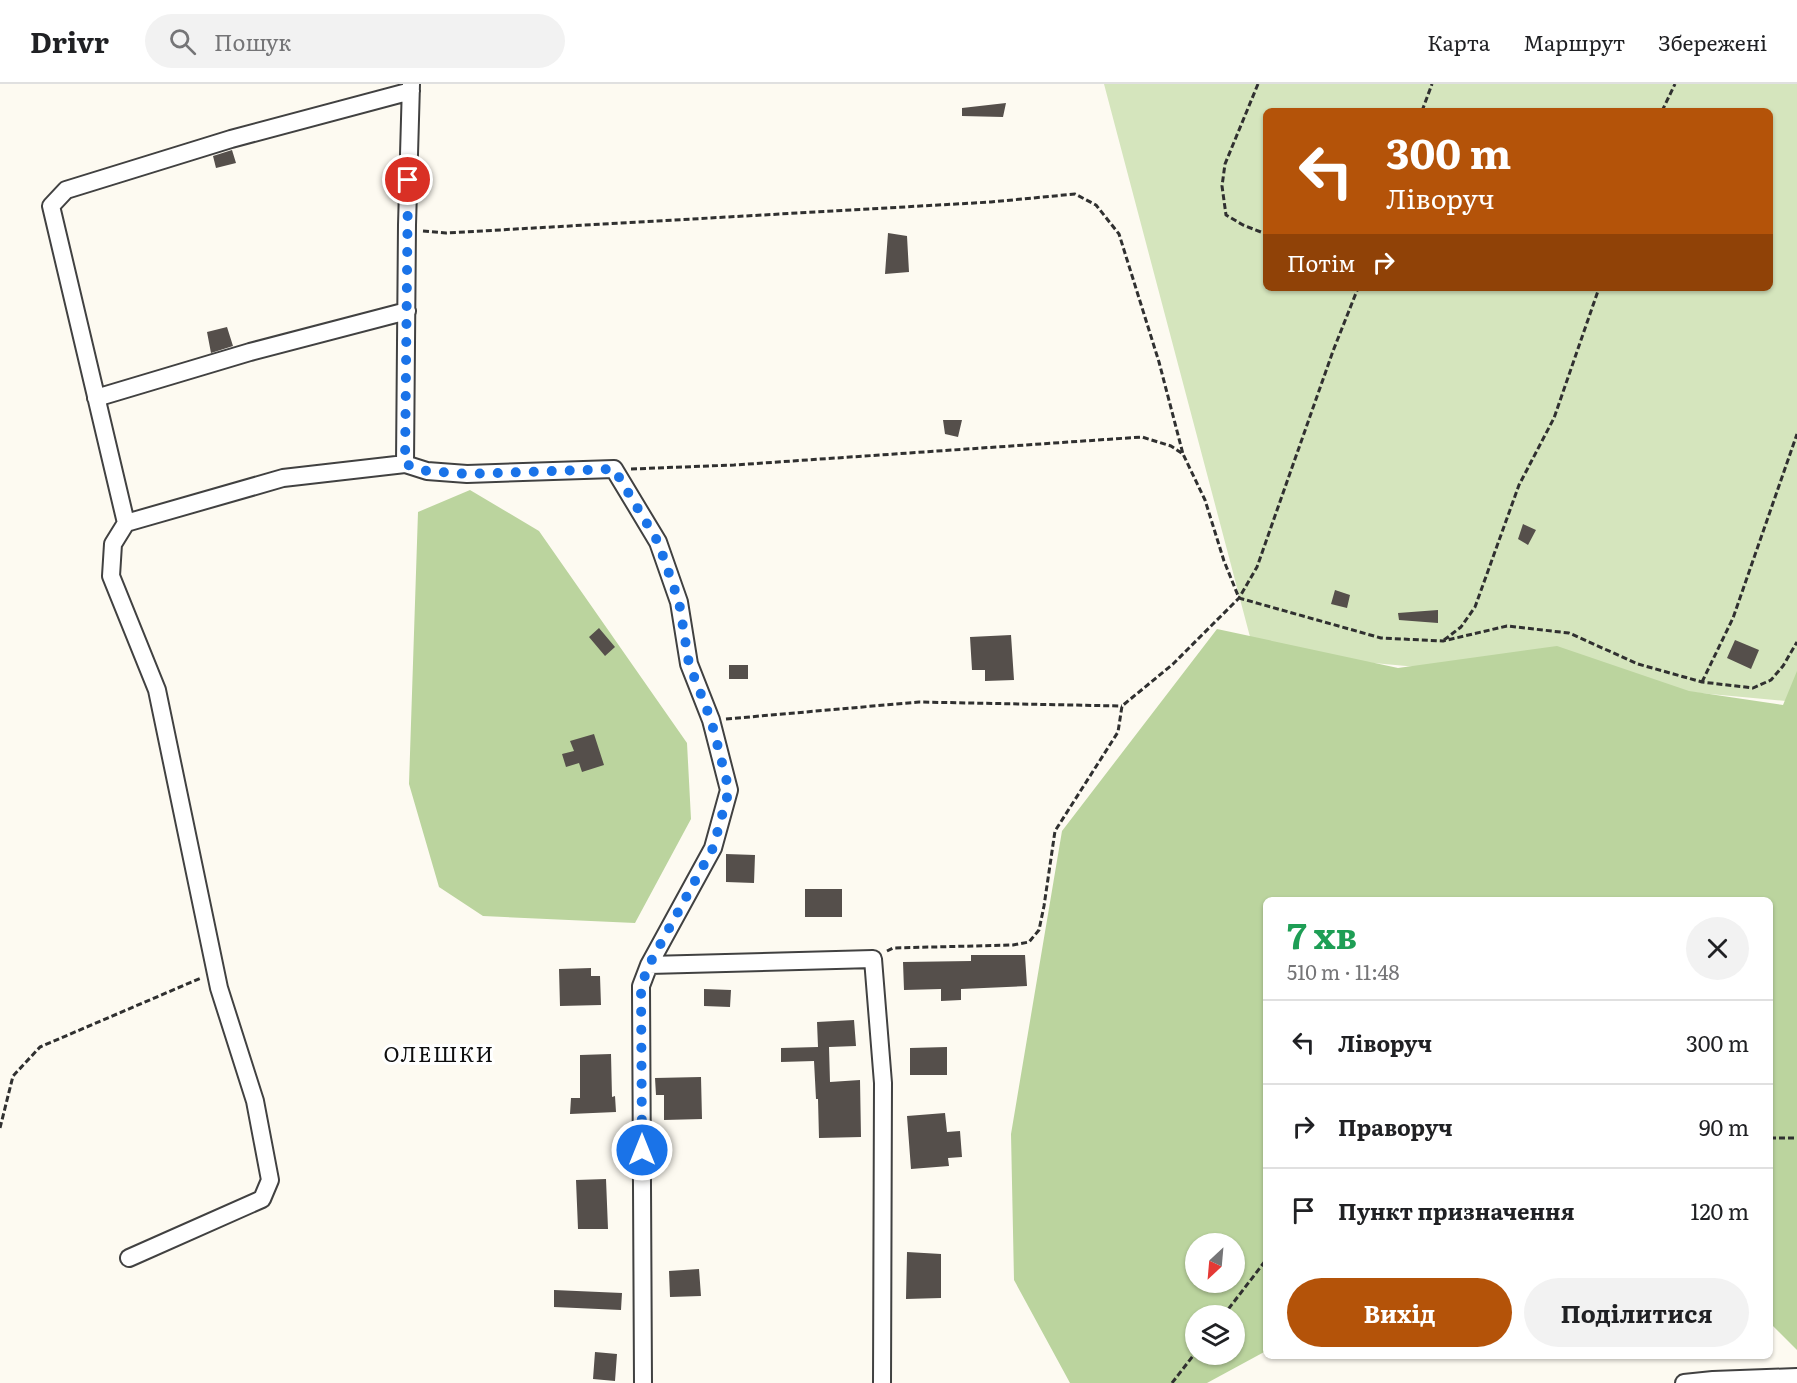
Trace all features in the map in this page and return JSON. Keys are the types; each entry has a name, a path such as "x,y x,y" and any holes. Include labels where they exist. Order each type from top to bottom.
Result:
{"street":[{"path":"126,523 51,206 66,190 411,87 407,225 405,464"},
{"path":"96,398 250,352 407,311"},
{"path":"129,1258 262,1199 270,1180 255,1101 219,988 157,690 111,576 113,544 126,523 283,478 405,464 427,471 467,474 614,469 658,542 679,602 689,664 711,720 729,790 713,848 649,965 641,986 643,1383"},
{"path":"649,965 873,959 884,1083 882,1383"},
{"path":"1684,1383 1797,1377"}],"path":[{"path":"1257,84 1226,164 1222,186 1226,215 1263,233"},
{"path":"1423,108 1432,84"},
{"path":"1663,108 1675,84"},
{"path":"407,225 424,231 446,233 991,202 1075,194 1096,205 1119,234 1159,362 1183,454 1204,500 1239,598"},
{"path":"711,720 919,702 1122,706 1173,664 1239,598 1257,567 1332,351 1357,291"},
{"path":"1443,641 1461,627 1475,607 1519,485 1554,418 1598,291"},
{"path":"1702,682 1732,618 1797,434"},
{"path":"614,469 734,465 1142,437 1171,446 1183,454"},
{"path":"1239,598 1381,638 1443,641 1507,626 1569,633 1638,664 1702,682 1753,688 1771,680 1783,666 1797,642"},
{"path":"873,959 893,948 1013,945 1029,942 1039,930 1055,831 1118,732 1122,706"},
{"path":"0,1128 14,1076 40,1047 216,971"},
{"path":"1773,1138 1797,1138"},
{"path":"1231,1305 1263,1264"},
{"path":"1172,1383 1186,1365"}],"green space":[{"path":"1104,84 1797,84 1797,702 1254,652"},
{"path":"470,490 539,531 687,743 691,819 635,923 483,916 439,887 409,784 418,512"},
{"path":"1217,629 1398,668 1557,646 1689,691 1783,705 1797,671 1797,1350 1773,1326 1773,897 1263,897 1263,1353 1245,1362 1245,1305 1185,1305 1185,1365 1240,1365 1207,1383 1070,1383 1014,1280 1011,1134 1062,831"}],"building":[{"path":"1006,103 1003,117 962,116 962,108"},
{"path":"232,150 236,163 216,168 213,156"},
{"path":"888,233 907,236 909,272 885,274"},
{"path":"227,327 233,346 211,353 207,332"},
{"path":"943,420 962,420 958,437 945,434"},
{"path":"1523,524 1536,530 1528,545 1518,539"},
{"path":"1335,590 1350,595 1347,608 1331,604"},
{"path":"1438,610 1438,623 1399,620 1398,613"},
{"path":"599,628 615,647 605,656 589,637"},
{"path":"1011,635 1014,680 985,681 985,670 972,670 970,637"},
{"path":"1735,640 1759,650 1751,669 1727,658"},
{"path":"729,665 748,665 748,679 729,679"},
{"path":"594,734 604,765 582,772 579,763 566,767 562,754 574,751 570,741"},
{"path":"726,854 755,855 754,883 726,882"},
{"path":"805,889 842,889 842,917 805,917"},
{"path":"971,955 1025,955 1027,986 961,989 961,1000 941,1001 941,989 904,990 903,962 971,961"},
{"path":"591,968 591,976 600,976 601,1005 560,1006 559,969"},
{"path":"704,989 731,990 730,1007 704,1006"},
{"path":"854,1020 856,1046 829,1047 830,1082 860,1080 861,1137 819,1138 814,1061 781,1062 781,1048 818,1047 817,1022"},
{"path":"947,1047 947,1075 910,1075 910,1048"},
{"path":"611,1054 612,1097 615,1096 616,1112 570,1114 571,1098 580,1098 580,1055"},
{"path":"701,1077 702,1119 664,1120 664,1095 656,1095 655,1078"},
{"path":"945,1113 947,1132 960,1131 962,1157 948,1158 949,1166 911,1169 907,1116"},
{"path":"606,1179 608,1229 578,1229 576,1180"},
{"path":"907,1252 941,1254 941,1298 906,1299"},
{"path":"699,1269 701,1296 670,1297 669,1271"},
{"path":"554,1290 622,1293 621,1310 554,1307"},
{"path":"595,1352 617,1354 615,1381 593,1379"}],"district":[{"name":"ОЛЕШКИ","path":"439,1052"}],"route":[{"path":"408,180 405,464 427,471 467,474 614,469 658,542 679,602 689,664 711,720 729,790 713,848 649,965 641,986 642,1150"}]}
